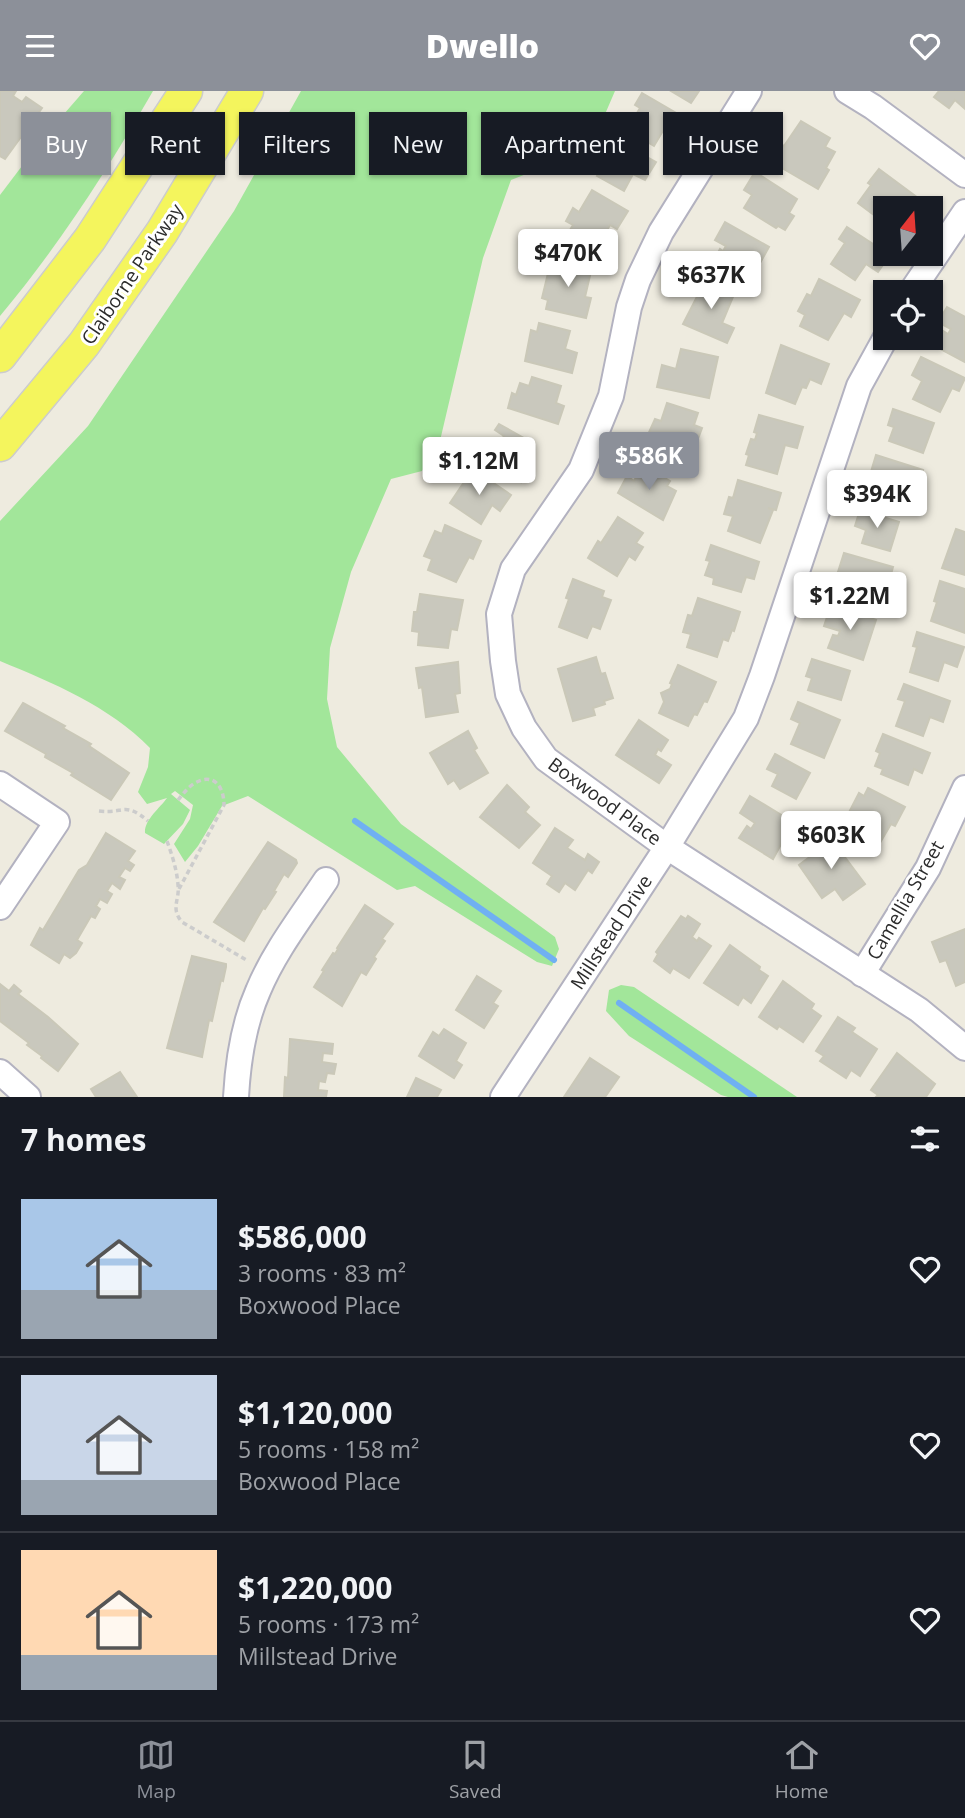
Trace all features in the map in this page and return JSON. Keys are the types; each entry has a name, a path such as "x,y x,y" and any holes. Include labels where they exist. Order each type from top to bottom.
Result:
{"main road":[{"path":"0,356 90,239 186,91"},
{"name":"Claiborne Parkway","path":"0,445 84,344 162,232 247,91"}],"street":[{"name":"Boxwood Place","path":"749,91 661,232 638,281 629,306 611,395 581,470 513,569 499,614 508,694 524,728 546,759 667,847 919,1010 965,1048"},
{"path":"847,91 965,175"},
{"path":"919,280 965,212"},
{"name":"Millstead Drive","path":"503,1097 667,847 746,718 859,386 879,350"},
{"path":"0,784 57,822 0,907"},
{"name":"Camellia Street","path":"862,974 928,867 965,788"},
{"path":"236,1097 240,1051 258,991 271,965 326,880"},
{"path":"0,1072 28,1097"}],"path":[{"path":"178,800 197,781 211,780 221,786 224,793 224,805 179,889 174,905 176,916 250,963"},
{"path":"99,811 133,809 148,821"},
{"path":"167,841 179,889"}],"green space":[{"path":"84,91 153,91 140,112 125,112 125,137 111,160 111,112 66,112"},
{"path":"301,91 615,91 606,112 481,112 481,175 524,175 511,180 483,258 439,445 422,471 391,479 351,572 330,648 327,699 337,747 401,824 555,937 559,949 552,966 537,962 415,886 397,890 248,796 222,806 185,862 174,844 190,819 193,805 175,791 171,794 190,810 183,824 164,844 145,833 150,819 167,798 147,804 138,792 148,767 150,748 117,720 80,697 0,661 0,521 88,426 234,211 254,175 355,175 355,112 289,112"},
{"path":"21,167 21,175 101,175 42,263 0,316 0,195"},
{"path":"621,985 634,987 797,1097 721,1095 629,1036 606,1011 609,990"}],"building":[{"path":"0,91 16,91 13,96 22,102 26,97 42,108 39,112 21,112 21,137 5,159 0,156"},
{"path":"671,91 699,91 691,103"},
{"path":"939,91 965,91 965,109 955,100 949,108 934,97"},
{"path":"642,93 675,112 663,112 663,131 654,146 649,143 649,112 638,112 640,108 635,105"},
{"path":"801,121 830,138 825,147 835,152 818,189 783,169 784,146"},
{"path":"649,158 656,162 649,173"},
{"path":"879,169 915,196 873,196 873,214 858,203 871,185 868,183"},
{"path":"598,175 632,175 624,191"},
{"path":"635,175 648,175 645,180"},
{"path":"753,175 760,175 797,199 789,213 794,216 785,230 778,226 776,228 744,208 752,195 744,190"},
{"path":"592,190 628,211 617,229 610,225 595,251 567,235 573,225 566,221 573,208 579,212"},
{"path":"725,222 769,247 746,280 713,262 720,249 723,251 726,246 715,240"},
{"path":"847,227 873,244 873,266 882,266 878,272 866,264 855,280 831,264 845,243 839,239"},
{"path":"559,259 592,267 585,297 591,298 586,318 546,309 548,300 542,298 549,269 556,270"},
{"path":"706,279 735,292 722,323 734,328 727,343 683,324"},
{"path":"819,279 860,300 851,317 844,313 828,340 800,326 805,315 798,311 807,294 811,296"},
{"path":"947,307 965,317 965,362 942,350 943,331 948,334 951,329 943,325 943,314"},
{"path":"539,323 570,331 565,349 577,353 572,373 525,361 531,330 537,332"},
{"path":"781,345 829,364 821,384 810,379 806,388 802,387 795,404 766,393"},
{"path":"681,349 718,357 709,398 657,387 662,365 676,369"},
{"path":"921,357 965,378 959,391 952,388 940,412 913,399 922,381 912,375"},
{"path":"532,377 561,386 556,403 564,406 558,424 508,408 512,393 516,395 520,383 529,386"},
{"path":"667,403 698,413 694,425 702,428 696,444 692,443 686,462 642,448 655,419 661,421"},
{"path":"893,409 934,423 923,453 889,441 894,427 888,425"},
{"path":"759,415 803,427 797,448 785,445 777,474 746,465 749,455 746,454 751,439 755,440 757,433 754,432"},
{"path":"499,424 531,442 524,453 527,455 524,459 519,459 531,467 521,482 481,456 488,445 495,450 504,436 495,430"},
{"path":"876,455 923,470 911,510 876,500 880,485 883,486 886,479 870,475"},
{"path":"643,465 670,481 667,486 676,491 663,520 618,493 627,476 634,481"},
{"path":"473,469 511,495 500,511 492,505 481,524 450,503"},
{"path":"738,480 781,493 776,510 768,508 773,510 760,543 728,531 733,516 724,514 729,497 733,498"},
{"path":"860,510 899,522 890,551 862,543 866,530 855,526"},
{"path":"618,517 643,533 636,543 643,547 635,560 629,556 617,576 588,558"},
{"path":"445,525 481,541 473,559 469,557 456,582 428,570 432,559 424,556 435,531 442,534"},
{"path":"956,529 965,532 965,575 942,568"},
{"path":"711,545 759,562 754,579 746,577 741,592 713,584 714,578 705,575 710,561 706,560"},
{"path":"844,553 893,567 888,586 883,584 880,598 871,595 869,601 839,592 843,577 837,575"},
{"path":"573,579 604,591 602,597 611,600 600,629 592,626 587,638 559,627"},
{"path":"940,581 965,589 965,633 931,621"},
{"path":"420,594 463,600 457,630 451,629 448,648 418,645 419,632 412,631"},
{"path":"698,598 740,612 734,631 732,630 728,641 723,639 717,657 687,647 691,634 683,632 688,615 692,616"},
{"path":"831,605 876,620 863,660 828,648 833,635 838,636 840,631 824,626"},
{"path":"917,632 964,647 957,667 944,662 938,681 910,672 917,647 913,646"},
{"path":"596,657 601,674 605,673 613,698 593,708 595,715 573,721 558,669"},
{"path":"812,659 850,671 841,700 808,690 812,678 806,676"},
{"path":"458,662 460,693 455,694 458,712 426,717 416,668"},
{"path":"678,665 716,682 707,702 704,701 688,726 659,713 664,702 661,693 670,689"},
{"path":"904,684 950,701 943,722 930,717 923,736 896,726 905,701 898,699"},
{"path":"798,702 840,720 824,758 791,744 800,723 791,719"},
{"path":"23,703 65,726 63,728 91,744 89,746 129,773 111,800 45,757 46,754 5,731"},
{"path":"639,720 668,740 655,755 671,765 659,783 616,755"},
{"path":"468,731 477,748 474,750 488,773 460,789 454,780 448,784 430,753"},
{"path":"883,734 930,753 922,773 914,769 908,785 881,774 883,769 875,766 880,753 876,751"},
{"path":"775,754 810,773 796,799 772,786 778,774 767,769"},
{"path":"507,785 529,807 525,812 540,825 519,848 480,817"},
{"path":"868,788 905,807 895,826 891,824 877,848 849,834 853,827 844,822 859,793 864,796"},
{"path":"750,796 793,822 773,859 739,838 747,826 751,829 755,823 740,813"},
{"path":"555,828 573,840 567,848 585,860 588,854 599,862 592,873 588,870 575,890 565,883 559,892 547,884 552,876 533,863"},
{"path":"106,833 135,851 128,861 134,865 130,871 125,868 119,877 125,880 120,889 112,883 107,891 112,894 107,903 100,899 96,906 100,909 95,918 91,916 77,940 82,943 76,953 70,958 64,954 59,963 31,945"},
{"path":"827,838 833,846 835,844 865,884 843,900 835,889 822,898 799,865 815,853 812,849"},
{"path":"268,842 297,863 288,877 284,874 274,891 276,892 265,909 263,908 244,941 214,922"},
{"path":"365,905 393,924 382,939 385,941 374,957 376,959 366,975 361,972 342,1006 314,987 324,971 322,970"},
{"path":"681,916 686,919 688,916 700,924 692,937 711,946 689,978 673,968 670,973 654,961 658,954 656,952"},
{"path":"965,929 965,982 956,986 946,960 940,962 932,942"},
{"path":"730,945 768,976 751,1003 743,997 738,1005 704,983"},
{"path":"192,956 226,964 212,1021 209,1020 202,1057 167,1048"},
{"path":"477,976 501,991 493,1003 498,1006 484,1028 456,1010"},
{"path":"783,981 814,1004 811,1009 821,1016 803,1042 759,1017"},
{"path":"0,984 9,991 14,985 21,991 18,994 78,1044 58,1071 27,1045 29,1043 0,1021"},
{"path":"838,1017 855,1028 852,1032 877,1049 860,1076 851,1070 846,1078 820,1061 824,1056 816,1051"},
{"path":"444,1029 466,1043 456,1061 462,1065 454,1078 419,1056 433,1032 439,1036"},
{"path":"290,1039 333,1044 332,1054 323,1053 322,1062 336,1064 334,1074 327,1073 325,1082 319,1081 318,1090 327,1091 326,1097 284,1097"},
{"path":"897,1053 935,1084 926,1097 876,1097 878,1095 871,1090"},
{"path":"590,1058 619,1077 605,1097 564,1097"},
{"path":"120,1072 137,1097 96,1097 91,1089"},
{"path":"416,1078 441,1090 437,1097 407,1097"}],"waterway":[{"path":"355,821 554,960"},
{"path":"619,1003 754,1097"}]}
